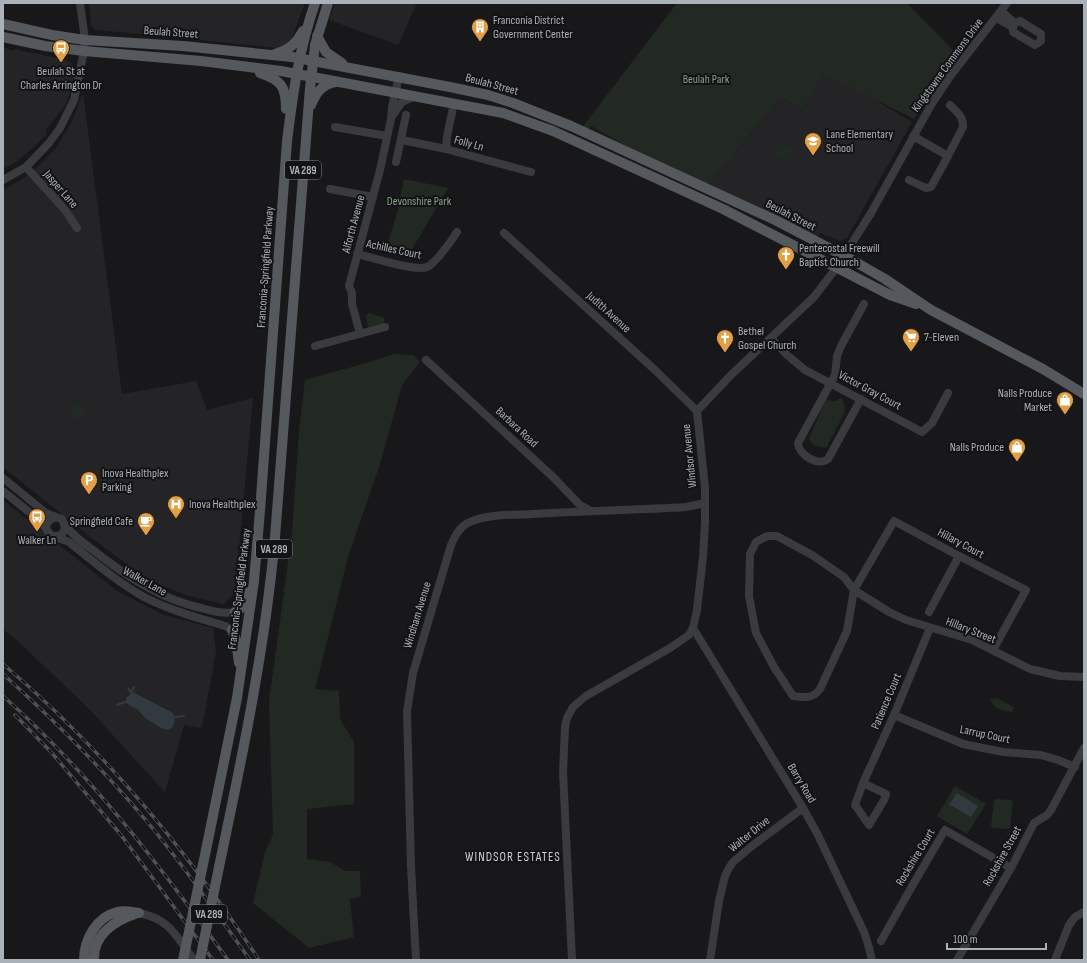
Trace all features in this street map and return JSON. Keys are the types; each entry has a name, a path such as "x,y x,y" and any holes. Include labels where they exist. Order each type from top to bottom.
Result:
{"main road":[{"path":"274,55 285,51 294,45 309,21 315,3"},
{"path":"311,76 317,36 328,3"},
{"name":"Franconia-Springfield Parkway","path":"183,960 240,676 254,581 287,141 296,74 309,21"},
{"name":"Beulah Street","path":"3,24 52,35 85,40 183,46 313,60 399,76 488,96 542,114 649,161 775,220 845,256 885,279 931,310 1043,369 1084,394"},
{"path":"317,36 321,46 329,56 351,67"},
{"name":"Beulah Street","path":"3,37 45,46 84,51 237,65 311,76 503,113 553,131 724,209 890,295 931,310"},
{"path":"237,65 274,77 281,84 286,98 287,141"},
{"name":"VA 289","path":"200,960 251,709 267,608 275,537 311,76"},
{"path":"307,113 319,90 336,81"},
{"path":"235,612 243,607 254,581"},
{"path":"232,630 236,640 240,676"},
{"path":"84,960 88,939 93,929 103,919 117,912 139,913"},
{"path":"94,960 96,945 105,931 116,922 139,913"},
{"path":"176,960 189,930"}],"street":[{"path":"3,180 26,167 49,143 60,128 74,100 80,78 85,40 80,3"},
{"name":"Kingstowne Commons Drive","path":"837,267 871,213 931,105 1007,3"},
{"path":"996,18 1014,25 1001,11"},
{"name":"Alforth Avenue","path":"360,334 352,304 352,293 349,286 373,197 391,119 392,107 399,76"},
{"name":"Alforth Avenue","path":"391,119 399,104 415,96"},
{"path":"446,150 447,136 454,103"},
{"path":"909,180 926,188 931,187 948,156 963,127 962,117 950,105"},
{"path":"396,162 406,116"},
{"path":"335,127 387,136"},
{"path":"913,136 948,156"},
{"name":"Folly Ln","path":"402,140 531,172"},
{"name":"Jasper Lane","path":"26,167 65,210 77,228"},
{"path":"330,189 373,197"},
{"name":"Achilles Court","path":"357,254 416,268 426,267 437,259 458,232"},
{"name":"Judith Avenue","path":"504,233 697,411"},
{"name":"Windsor Avenue","path":"692,628 697,610 703,557 705,503 705,482 697,411 730,376 814,296 837,267"},
{"path":"861,399 826,461 819,462 801,453 798,448 798,443 835,375 837,356 841,346 864,304"},
{"path":"316,346 385,327"},
{"name":"Victor Gray Court","path":"771,338 787,355 805,370 922,432 932,422 948,393"},
{"name":"Barbara Road","path":"426,360 548,473 577,502 591,511"},
{"name":"Walker Lane","path":"3,478 46,513 62,519 74,535 109,563 145,587 164,596 192,606 221,612 235,612"},
{"name":"Walker Lane","path":"3,492 40,521 49,533 69,542 117,580 145,597 172,609 225,626 232,630"},
{"name":"Windham Avenue","path":"416,960 411,866 407,711 412,673 455,536 462,527 470,521 481,518 686,507 705,503"},
{"path":"47,531 48,522 56,517"},
{"name":"Hillary Court","path":"854,590 894,521 1026,590 993,650"},
{"path":"54,536 61,535 63,533 65,527 64,523"},
{"name":"Hillary Street","path":"854,590 847,631 820,689 816,694 809,698 793,696 774,667 756,633 749,596 750,554 756,542 767,536 777,536 812,555 844,577 854,590 889,612 930,628 959,635 993,650 1016,664 1044,674 1084,677"},
{"path":"929,612 959,556"},
{"path":"572,960 563,772 563,736 567,718 573,707 586,696 670,648 689,635 692,628"},
{"name":"Barry Road","path":"692,628 803,808 818,835 864,932 872,960"},
{"name":"Patience Court","path":"863,783 886,794 869,825 855,805 863,783 894,715 930,628"},
{"name":"Larrup Court","path":"894,715 963,744 1003,752 1041,755 1074,766"},
{"name":"Rockshire Street","path":"957,960 1011,868 1034,823 1046,815 1050,810 1084,748"},
{"name":"Walter Drive","path":"710,960 719,901 725,876 729,868 733,862 752,846 803,808"},
{"name":"Rockshire Court","path":"881,941 945,830 1011,868"},
{"path":"1055,960 1071,921 1084,912"},
{"path":"139,913 155,917 164,922 194,960"}],"shaded area":[{"path":"89,3 305,3 291,40 286,45 277,48 190,39 178,31 155,35 95,30 91,25"},
{"path":"335,3 417,3 398,45 329,20"},
{"path":"3,47 12,51 14,49 66,60 73,65 76,72 66,104 46,130 47,134 16,162 3,169"},
{"name":"Lane Elementary School","path":"823,74 842,80 912,122 847,238 840,241 820,233 814,240 704,190 781,97 802,110"},
{"path":"83,93 122,394 196,381 207,410 253,398 235,592 224,604 189,596 163,586 139,573 89,536 3,467 3,190 21,180 40,165 56,148 71,123"},
{"path":"3,500 117,591 164,615 213,628 216,652 202,728 184,725 165,792 89,709 19,642 3,629"},
{"path":"133,692 173,713 175,720 172,728 167,730 163,729 145,718 138,710 126,703 126,698"},
{"path":"957,793 978,806 971,817 949,805"}],"green space":[{"name":"Beulah Park","path":"677,3 907,3 954,51 914,119 823,74 802,110 781,97 704,190 591,126 586,132 581,129"},
{"path":"779,143 795,152 791,161 774,152"},
{"name":"Devonshire Park","path":"404,179 448,188 408,256 386,250 397,213"},
{"path":"370,313 384,318 384,324 368,328 366,315"},
{"path":"395,354 414,355 420,362 402,385 380,464 348,557 315,689 339,691 340,719 354,742 354,804 307,809 307,859 330,862 346,871 360,871 361,897 350,899 354,937 309,948 253,903 265,852 273,835 269,701 292,533 299,431 305,380"},
{"path":"840,398 843,400 845,412 827,447 816,446 809,438 826,400 836,401"},
{"path":"83,405 85,419 72,418 70,407"},
{"path":"997,698 1014,707 1012,712 996,707 990,699"},
{"path":"955,786 986,804 967,834 937,816"},
{"path":"994,800 1011,800 1013,802 1010,827 1008,829 993,828 991,826"}],"waterway":[{"path":"131,693 134,687"},
{"path":"128,688 131,693"},
{"path":"117,705 125,702"},
{"path":"175,717 184,716"}],"railway":[{"path":"3,664 75,731 142,803 203,879 259,960"},
{"path":"3,674 79,746 115,784 175,857 250,960"},
{"path":"3,696 65,757 123,822 150,855 228,960"},
{"path":"15,715 51,752 121,835 213,960"}],"place":[{"name":"Franconia District Government Center","path":"480,42"},
{"name":"Beulah St at Charles Arrington Dr","path":"61,63"},
{"name":"Lane Elementary School","path":"813,156"},
{"name":"Pentecostal Freewill Baptist Church","path":"786,270"},
{"name":"7-Eleven","path":"911,352"},
{"name":"Bethel Gospel Church","path":"725,353"},
{"name":"Nalls Produce Market","path":"1065,415"},
{"name":"Nalls Produce","path":"1017,462"},
{"name":"Inova Healthplex Parking","path":"89,495"},
{"name":"Inova Healthplex","path":"176,519"},
{"name":"Walker Ln","path":"37,532"},
{"name":"Springfield Cafe","path":"146,536"}],"district":[{"name":"WINDSOR ESTATES","path":"513,856"}]}
